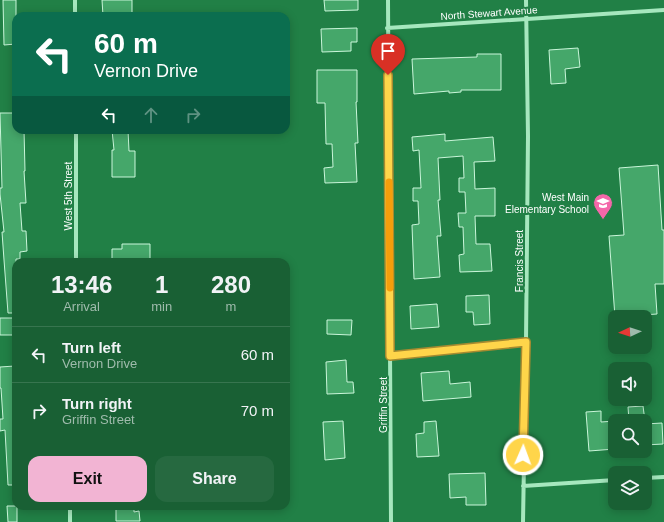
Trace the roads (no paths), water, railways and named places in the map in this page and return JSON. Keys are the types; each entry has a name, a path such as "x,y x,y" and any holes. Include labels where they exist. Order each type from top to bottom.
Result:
{"street":[{"path":"75,12 76,0"},
{"name":"Griffin Street","path":"388,0 387,28 392,522"},
{"name":"Francis Street","path":"523,522 528,136 526,0"},
{"name":"North Stewart Avenue","path":"387,28 664,10"},
{"name":"West 5th Street","path":"76,134 76,258"},
{"path":"390,356 526,342"},
{"path":"652,478 664,477"},
{"path":"523,486 608,480"},
{"path":"70,510 70,522"}],"place":[{"name":"West Main Elementary School","path":"603,220"}]}
